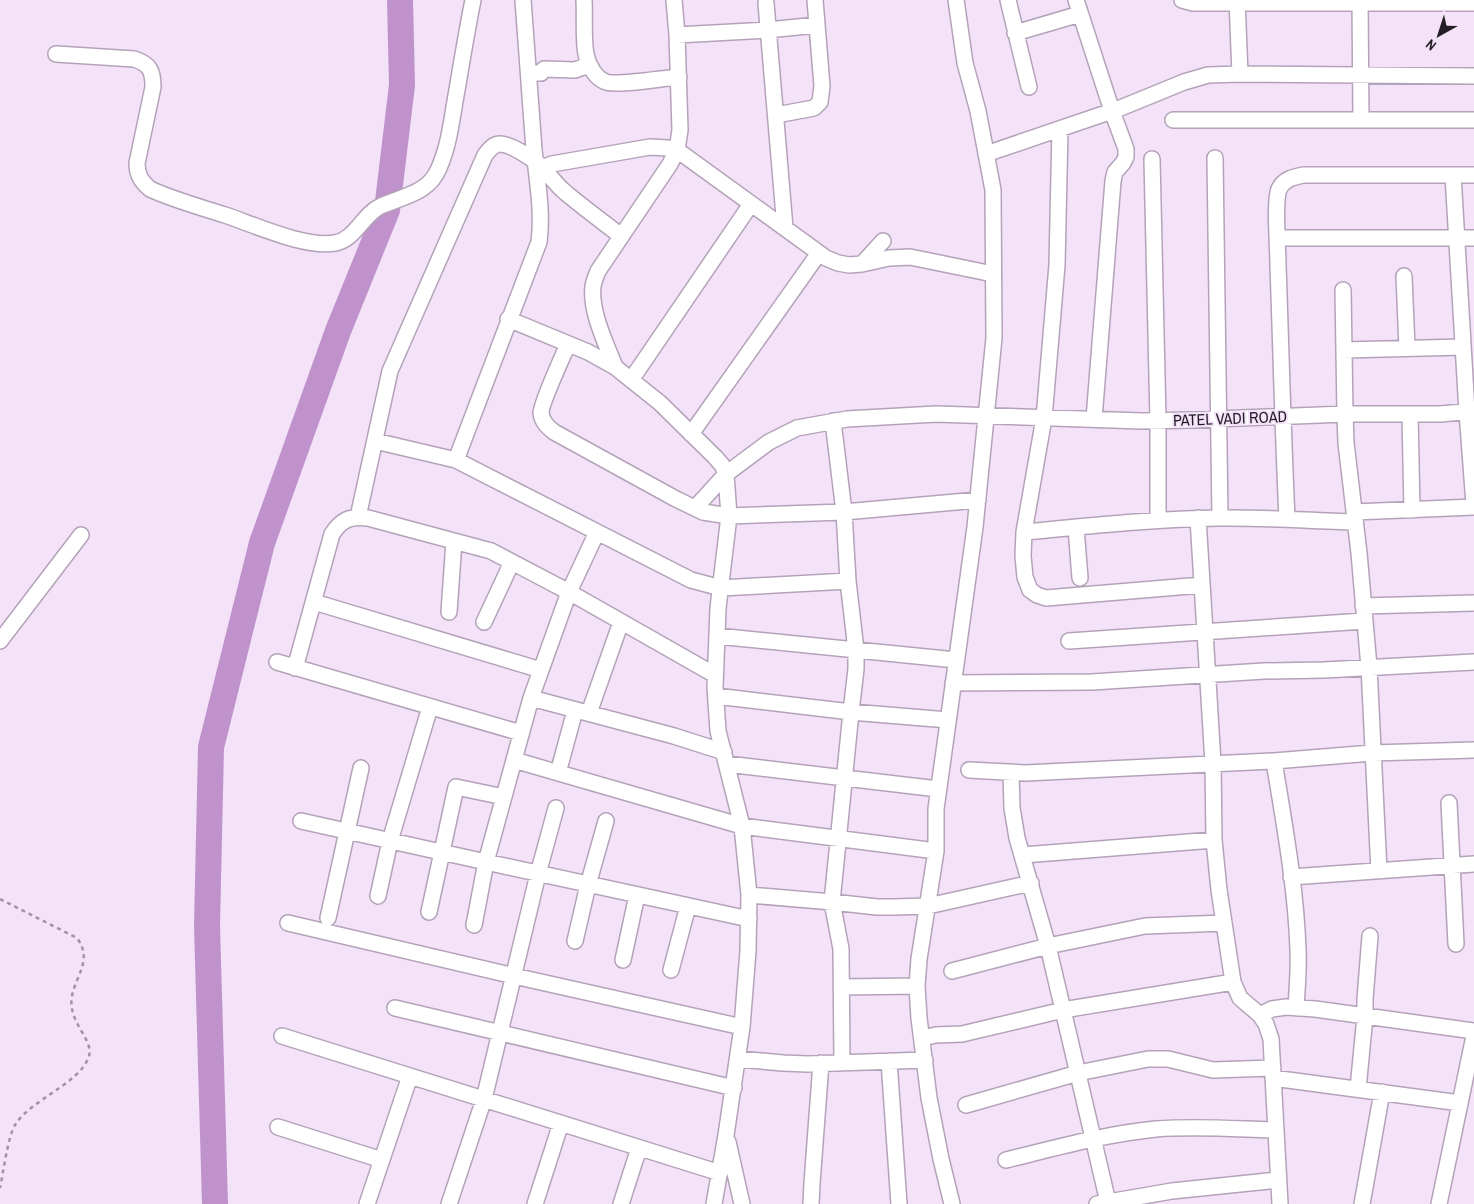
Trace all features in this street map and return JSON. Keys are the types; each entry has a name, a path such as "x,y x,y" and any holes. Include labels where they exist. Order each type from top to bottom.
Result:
{"street":[{"path":"56,54 134,59 142,61 149,66 153,87 137,163 137,174 150,189 306,243 335,243 355,231 370,213 386,204 423,189 439,169 448,142 473,0"},
{"path":"456,460 508,319 539,242 539,165 523,0"},
{"path":"584,0 586,54 590,67 597,76 605,82 617,83 679,76"},
{"path":"615,367 599,325 593,299 593,285 598,271 670,164 677,150 680,130 679,76 674,0"},
{"path":"776,115 814,108 820,102 822,86 815,0"},
{"path":"952,1204 929,1098 917,986 919,959 940,903 935,824 938,789 948,720 965,683 956,660 978,500 996,416 993,190 978,111 965,63 956,0"},
{"path":"1008,0 1029,87"},
{"path":"1182,0 1194,3 1474,3"},
{"path":"1237,2 1240,74"},
{"path":"1360,2 1361,120"},
{"path":"766,3 785,228"},
{"path":"1015,33 1078,7 1126,149 1124,163 1115,172 1112,181 1094,419"},
{"path":"677,35 817,25"},
{"path":"529,73 541,73 544,70 575,70 590,67"},
{"path":"986,154 1112,111 1184,82 1208,75 1474,76"},
{"path":"1172,120 1474,120"},
{"path":"1060,129 1058,265 1044,418 1024,532 1023,556 1025,577 1030,590 1046,598 1202,586"},
{"path":"358,517 390,372 485,155 494,145 500,144 514,149 539,165 565,192 621,236"},
{"path":"539,165 650,148 677,150 819,253 838,263 862,264 889,258 910,258 993,274"},
{"path":"1214,158 1220,518"},
{"path":"1152,159 1158,420 1158,520"},
{"path":"1287,519 1277,197 1279,189 1291,177 1304,175 1474,175"},
{"path":"1024,532 1198,518 1287,519 1355,517 1412,510 1474,499 1470,411 1463,347 1453,175"},
{"path":"632,380 751,204"},
{"path":"1278,238 1474,238"},
{"path":"862,264 883,241"},
{"path":"692,434 819,253"},
{"path":"1404,276 1407,348"},
{"path":"1343,290 1345,414 1369,667 1379,871"},
{"path":"508,319 588,352 615,367 660,403 722,465 726,474 729,516 717,636 716,696 718,731 742,826 749,895 749,919 742,1027 734,1088 714,1204"},
{"path":"568,344 542,408 543,420 554,432 703,512 729,516 844,512 978,500"},
{"path":"1344,350 1463,347"},
{"name":"PATEL VADI ROAD","path":"695,508 726,474 769,442 797,428 847,419 936,414 1158,420 1345,414 1440,414 1470,411"},
{"path":"1410,414 1412,510"},
{"path":"833,421 844,512 848,581 856,650 856,668 832,902 841,949 842,1063"},
{"path":"375,441 456,460 691,580 721,588 848,581"},
{"path":"295,668 332,534 342,521 358,517 368,518 491,551 569,592 715,675"},
{"path":"1198,518 1213,763 1214,840 1219,890 1233,982 1240,998 1260,1015 1272,1038 1280,1204"},
{"path":"1076,528 1080,578"},
{"path":"474,925 486,862 531,698 569,592 596,532"},
{"path":"0,641 81,535"},
{"path":"448,612 454,541"},
{"path":"484,622 512,562"},
{"path":"314,602 541,670"},
{"path":"1069,640 1205,631 1474,603"},
{"path":"583,712 622,622"},
{"path":"717,636 956,660"},
{"path":"277,662 521,733"},
{"path":"965,683 1092,682 1208,674 1474,662"},
{"path":"716,696 850,712 948,720"},
{"path":"531,698 674,736 725,758 844,778 938,789"},
{"path":"378,896 390,841 430,707"},
{"path":"558,773 574,714 583,712"},
{"path":"969,770 1025,773 1274,761 1372,753 1474,750"},
{"path":"514,760 742,826 936,851"},
{"path":"1274,761 1291,877 1298,952 1290,992 1296,1008"},
{"path":"328,918 362,768"},
{"path":"1011,772 1012,808 1017,838 1048,946 1078,1073 1093,1139 1103,1203 1174,1198 1278,1180"},
{"path":"428,912 456,786 504,797"},
{"path":"1449,803 1456,944"},
{"path":"449,1204 484,1099 538,874 556,808"},
{"path":"301,821 749,919"},
{"path":"575,942 588,884 606,821"},
{"path":"1022,855 1214,840"},
{"path":"1291,877 1474,864"},
{"path":"749,895 877,907 940,903 1030,884"},
{"path":"623,960 637,895"},
{"path":"671,970 688,906"},
{"path":"952,971 1048,946 1145,926 1224,923"},
{"path":"288,924 742,1027"},
{"path":"1358,1089 1370,936"},
{"path":"922,1038 962,1034 1063,1010 1233,982"},
{"path":"841,987 917,986"},
{"path":"1260,1015 1272,1009 1286,1007 1474,1031"},
{"path":"395,1008 734,1088"},
{"path":"282,1036 720,1173"},
{"path":"1439,1204 1460,1103 1469,1086 1474,1036"},
{"path":"738,1059 783,1063 925,1060"},
{"path":"966,1104 1078,1073 1148,1059 1168,1059 1213,1070 1273,1073 1358,1089 1460,1103"},
{"path":"890,1061 900,1204"},
{"path":"811,1204 821,1063"},
{"path":"367,1204 410,1076"},
{"path":"1362,1204 1382,1092"},
{"path":"536,1204 561,1123"},
{"path":"278,1127 382,1160"},
{"path":"1006,1160 1093,1139 1133,1132 1187,1128 1275,1130"},
{"path":"726,1135 742,1204"},
{"path":"621,1204 639,1148"}],"path":[{"path":"0,899 77,938 81,944 84,955 82,970 70,1006 73,1017 88,1044 90,1053 79,1073 24,1114 14,1126 0,1188"}],"waterway":[{"path":"215,1204 207,926 211,747 262,543 338,331 387,210 402,85 400,0"}]}
